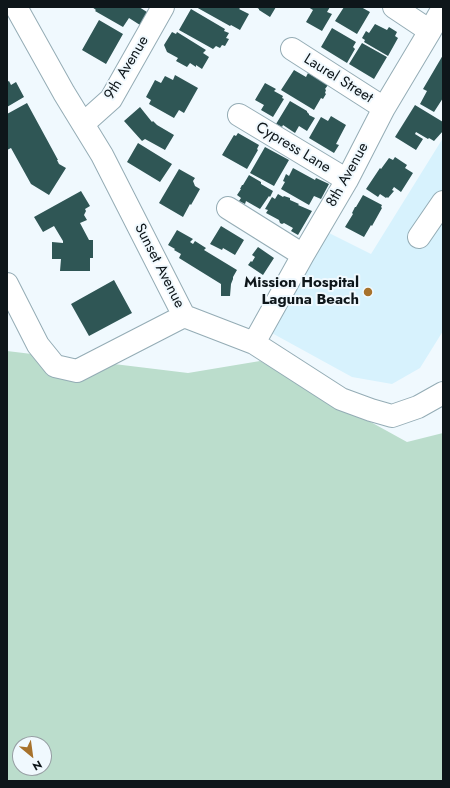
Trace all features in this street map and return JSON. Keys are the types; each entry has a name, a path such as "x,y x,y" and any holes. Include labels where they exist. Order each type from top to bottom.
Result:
{"street":[{"name":"Sunset Avenue","path":"16,7 64,92 102,155 184,316 254,343 341,399 371,410 392,416 418,407 443,393"},
{"name":"9th Avenue","path":"83,124 111,99 163,7"},
{"path":"394,7 430,31"},
{"name":"8th Avenue","path":"254,343 347,180 384,108 443,8"},
{"name":"Laurel Street","path":"292,49 384,108"},
{"name":"Cypress Lane","path":"239,116 347,180"},
{"path":"419,237 443,202"},
{"path":"228,208 303,255"},
{"path":"7,284 38,345 55,366 77,371 184,316"}],"shaded area":[{"name":"Mission Hospital Laguna Beach","path":"443,138 443,331 420,368 392,384 352,377 270,332 329,233 371,254"}],"green space":[{"path":"7,351 188,373 260,361 407,442 443,433 443,781 7,781"}],"building":[{"path":"92,7 139,7 147,12 140,25 129,18 123,27 95,11 96,10"},
{"path":"196,7 241,7 239,9 249,14 240,30"},
{"path":"256,7 276,7 270,17"},
{"path":"308,7 330,7 327,12 332,14 322,31 306,22 313,10"},
{"path":"344,7 361,7 370,12 357,34 335,21"},
{"path":"191,9 225,29 224,31 229,33 226,38 229,39 225,46 222,45 220,48 216,46 213,49 179,30"},
{"path":"99,20 123,34 106,64 82,50"},
{"path":"375,24 387,30 389,27 397,32 395,36 398,38 388,56 364,42 365,40 362,38 366,31 369,33"},
{"path":"332,28 356,42 353,47 355,49 347,63 321,47"},
{"path":"172,32 176,34 177,32 206,50 203,53 209,57 202,69 190,63 187,67 176,61 178,58 167,52 164,45"},
{"path":"362,43 387,57 374,79 349,64"},
{"path":"443,55 443,98 434,112 420,104 427,91 423,89"},
{"path":"294,70 306,77 308,73 328,85 325,89 326,94 323,99 321,98 314,110 281,90"},
{"path":"175,75 198,88 184,113 179,110 174,118 149,104 151,100 146,97 155,80 161,83 165,76 173,80"},
{"path":"9,81 11,85 16,82 24,97 7,107 7,82"},
{"path":"265,83 276,89 274,91 283,96 282,98 284,99 273,117 261,110 264,105 255,100"},
{"path":"290,101 307,111 309,115 315,118 307,131 299,126 295,133 283,125 282,127 276,124"},
{"path":"27,103 59,164 66,168 49,195 31,184 11,148 7,150 7,114"},
{"path":"415,105 443,122 443,131 434,141 416,132 415,134 423,139 416,150 395,137"},
{"path":"140,107 152,122 153,121 174,135 165,150 145,139 142,141 124,121"},
{"path":"331,116 346,125 336,144 339,145 334,153 309,138 321,117 328,121"},
{"path":"238,133 259,145 258,150 247,169 222,155 234,135 236,136"},
{"path":"138,143 172,164 160,182 127,162"},
{"path":"265,147 289,160 274,186 250,173"},
{"path":"395,157 407,165 405,168 413,173 401,192 394,187 392,190 394,191 388,198 380,194 378,197 366,189 380,168 381,169 389,158 393,160"},
{"path":"293,168 315,180 316,178 329,184 321,199 314,196 309,205 281,189 285,182 283,181 286,174 289,176"},
{"path":"179,169 195,178 193,181 195,186 200,189 183,217 159,203"},
{"path":"249,175 273,191 260,209 246,201 245,204 239,201 241,198 237,195"},
{"path":"81,191 90,206 85,209 86,211 84,215 87,220 80,223 89,240 93,240 93,258 90,258 90,271 60,271 61,259 52,259 52,242 63,243 63,241 54,226 43,232 34,217"},
{"path":"278,194 283,197 290,198 290,200 299,204 298,205 312,211 298,235 291,231 293,228 284,223 280,223 279,220 266,213 268,210 265,209 272,197 275,199"},
{"path":"363,195 382,205 382,208 372,226 371,225 364,237 345,227"},
{"path":"221,226 244,240 235,255 223,248 222,250 210,244"},
{"path":"177,230 193,239 190,242 193,244 195,241 206,248 204,250 237,270 231,284 230,296 221,296 221,284 179,258 181,254 168,245"},
{"path":"258,247 274,258 263,275 248,265 255,257 252,255"},
{"path":"114,280 132,313 89,336 71,304"}],"place":[{"name":"Mission Hospital Laguna Beach","path":"368,292"}]}
